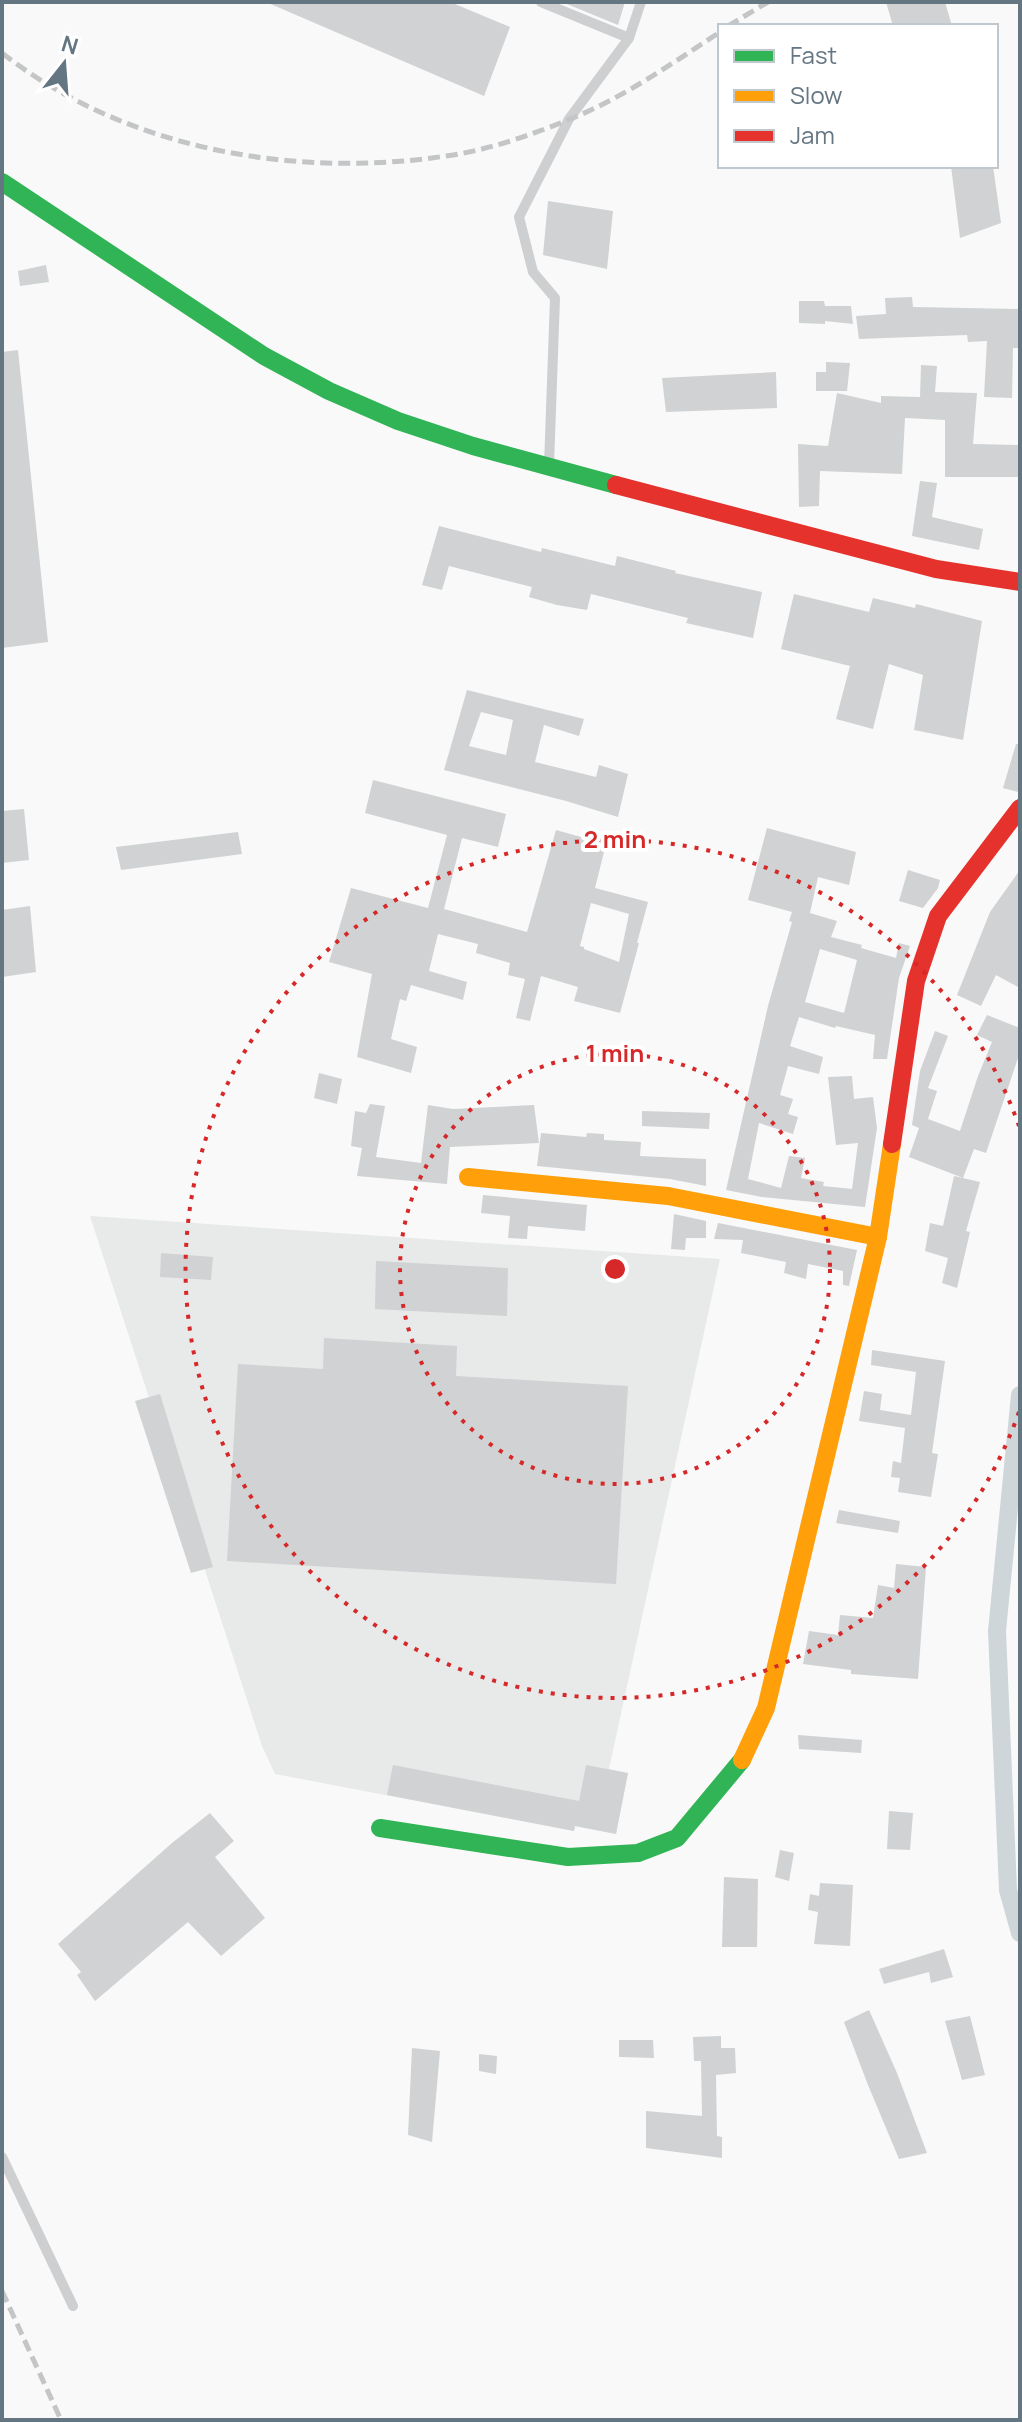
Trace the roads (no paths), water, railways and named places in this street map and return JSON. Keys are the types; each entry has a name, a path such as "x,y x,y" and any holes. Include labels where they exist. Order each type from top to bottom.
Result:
{"street":[{"path":"2,182 264,356 329,391 398,421 549,467 936,569 1020,582"},
{"path":"380,1828 568,1857 638,1853 677,1838 746,1756 766,1708 878,1237 916,981 938,916 1020,808"},
{"path":"468,1177 668,1196 878,1237"}],"lane":[{"path":"541,2 629,38"},
{"path":"549,467 555,298 533,272 519,217 569,119 629,38 641,2"},
{"path":"2,2157 73,2306"}],"waterway":[{"path":"1020,1395 997,1631 1008,1890 1020,1933"}],"railway":[{"path":"731,24 768,2"},
{"path":"2,53 50,86 102,113 156,134 213,149 271,159 329,163 388,162 476,150 554,126 627,91 718,33"},
{"path":"2,2291 61,2420"}]}
